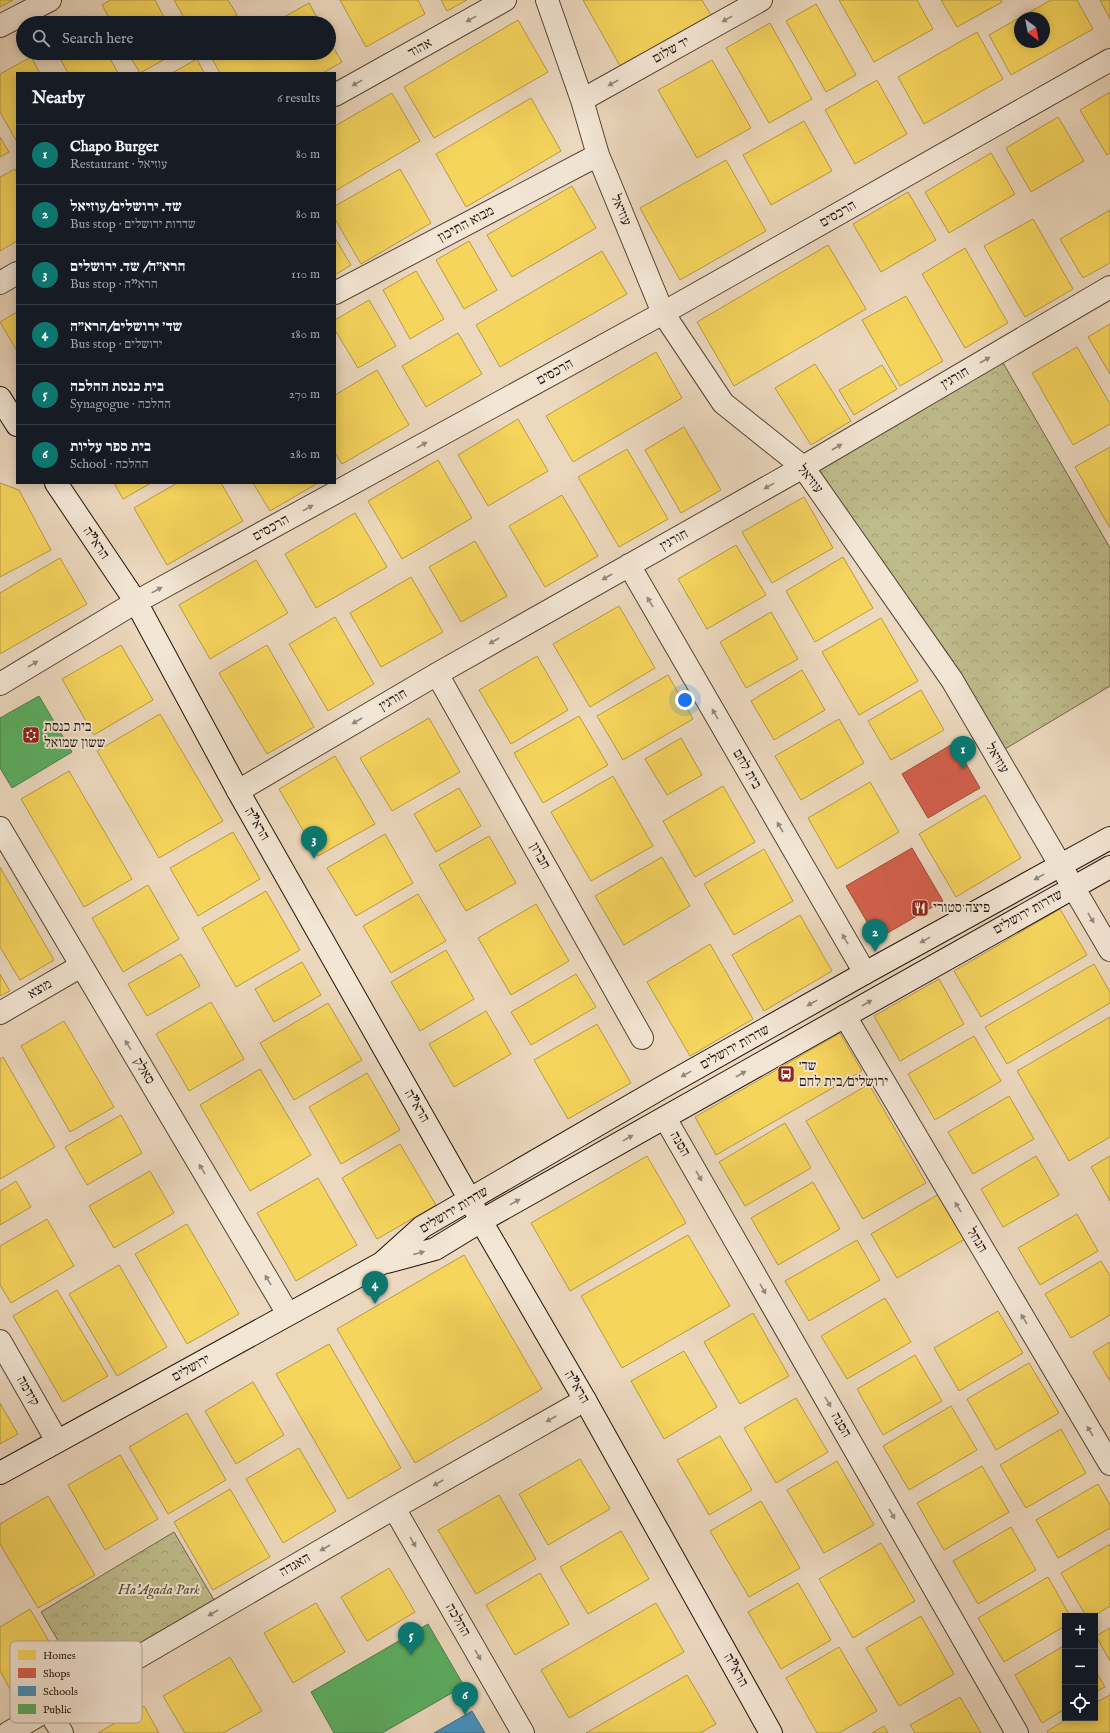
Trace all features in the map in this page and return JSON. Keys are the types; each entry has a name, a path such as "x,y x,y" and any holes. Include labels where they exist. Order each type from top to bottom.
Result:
{"street":[{"path":"19,16 50,0"},
{"name":"אהוד","path":"336,94 505,0"},
{"name":"עוזיאל","path":"547,0 582,100 598,155 663,313 723,403 803,467 952,680 1059,866 1110,950"},
{"name":"יד שלום","path":"582,100 761,0"},
{"path":"0,26 16,18"},
{"name":"הרכסים","path":"0,684 136,602 663,313 1110,60"},
{"name":"מבוא התיכון","path":"336,291 598,155"},
{"path":"0,283 16,274"},
{"name":"חורגין","path":"238,791 437,674 803,467 1110,287"},
{"name":"הרא\"ה","path":"57,484 136,602 238,791 584,1400 771,1733"},
{"name":"בית לחם","path":"629,565 865,973"},
{"name":"חברון","path":"437,674 642,1038"},
{"name":"סאלק","path":"0,828 288,1314"},
{"name":"שדרות ירושלים","path":"382,1263 422,1227 661,1088 865,973 1110,838"},
{"name":"שדרות ירושלים","path":"382,1263 435,1249 481,1221 1110,867"},
{"name":"מוצא","path":"0,1013 81,966"},
{"name":"הנחל","path":"845,1016 1110,1464"},
{"name":"הסנה","path":"665,1118 1017,1733"},
{"name":"ירושלים","path":"0,1473 382,1263"},
{"name":"קידמה","path":"0,1341 57,1441"},
{"name":"האגדה","path":"142,1654 584,1400"},
{"name":"ההלכה","path":"394,1508 523,1733"},
{"name":"האגדה","path":"8,1733 25,1723"},
{"path":"56,1723 62,1733"}],"green space":[{"path":"1002,361 1110,548 1110,686 995,755 817,468"},
{"name":"Ha'Agada Park","path":"174,1532 217,1605 142,1650 142,1641 58,1641 41,1612"}],"building: Homes":[{"path":"0,0 13,0 0,7"},
{"path":"110,0 155,0 163,16 108,16 102,5"},
{"path":"174,0 228,0 237,15 235,16 183,16"},
{"path":"340,0 418,0 425,14 366,47"},
{"path":"441,0 467,0 447,11"},
{"path":"583,0 702,0 711,15 620,66"},
{"path":"839,0 917,0 933,29 874,62"},
{"path":"941,0 1001,0 1002,2 957,27"},
{"path":"1051,0 1077,0 1093,29 1011,75 989,35 1014,21 1014,48 1050,48 1050,12 1030,12"},
{"path":"1100,0 1110,0 1110,19"},
{"path":"309,3 316,16 286,16"},
{"path":"816,4 856,75 826,92 786,21"},
{"path":"518,20 548,72 434,138 404,87"},
{"path":"770,23 812,99 769,123 726,48"},
{"path":"977,32 1003,79 924,124 898,77"},
{"path":"336,52 342,62 325,72 219,72 213,60 336,60"},
{"path":"26,60 33,60 39,72 16,72 16,140 0,112 0,74"},
{"path":"61,60 111,60 117,72 67,72"},
{"path":"132,60 163,60 142,72 139,72"},
{"path":"198,60 204,72 174,72"},
{"path":"712,60 751,128 697,158 658,90"},
{"path":"877,80 907,134 855,164 825,110"},
{"path":"1110,92 1110,153 1107,155 1080,110"},
{"path":"392,93 420,141 336,190 336,125"},
{"path":"531,98 561,151 466,207 436,154"},
{"path":"1058,117 1084,161 1031,192 1006,148"},
{"path":"804,121 832,171 771,205 743,155"},
{"path":"0,137 9,152 0,157"},
{"path":"991,153 1015,194 949,233 925,192"},
{"path":"726,160 766,231 680,280 640,208"},
{"path":"15,169 16,171 16,242 0,251 0,177"},
{"path":"400,169 431,223 361,264 336,221 336,205"},
{"path":"572,186 596,228 512,277 487,235"},
{"path":"908,192 936,240 881,272 853,224"},
{"path":"1110,210 1110,263 1083,278 1060,239"},
{"path":"1033,219 1073,289 1025,317 984,246"},
{"path":"336,240 351,265 336,274"},
{"path":"469,241 497,290 464,309 436,260"},
{"path":"828,245 866,309 734,386 697,322"},
{"path":"965,248 1008,323 965,348 922,274"},
{"path":"602,251 627,294 500,367 476,325"},
{"path":"416,271 444,319 410,339 383,290"},
{"path":"906,296 943,361 900,386 862,320"},
{"path":"369,300 396,346 358,368 336,332 336,319"},
{"path":"16,313 16,349 0,322"},
{"path":"1110,324 1110,374 1088,337"},
{"path":"458,333 482,374 426,407 402,366"},
{"path":"1077,347 1110,404 1110,424 1073,445 1032,373"},
{"path":"656,352 682,398 573,462 546,416"},
{"path":"815,364 851,421 811,445 775,388"},
{"path":"882,365 897,389 854,415 839,390"},
{"path":"377,370 409,425 342,464 336,455 336,394"},
{"path":"518,419 548,471 488,506 458,455"},
{"path":"684,427 721,490 681,513 645,450"},
{"path":"1110,447 1110,528 1075,467"},
{"path":"627,449 668,519 619,547 578,477"},
{"path":"438,460 472,518 402,559 368,501"},
{"path":"0,483 19,490 51,550 0,577"},
{"path":"115,484 149,484 123,499"},
{"path":"175,484 222,484 243,521 167,565 134,508"},
{"path":"254,484 316,484 270,511"},
{"path":"562,495 598,556 545,587 509,526"},
{"path":"804,497 833,548 772,583 742,532"},
{"path":"355,513 387,567 316,608 285,554"},
{"path":"475,541 507,596 461,622 429,567"},
{"path":"736,545 766,595 707,629 678,579"},
{"path":"843,557 873,608 815,642 786,591"},
{"path":"60,558 87,604 0,654 0,593"},
{"path":"256,560 288,613 210,659 179,605"},
{"path":"411,577 443,632 381,667 350,613"},
{"path":"619,606 655,668 590,707 553,644"},
{"path":"771,612 798,659 746,688 720,642"},
{"path":"335,617 374,684 328,711 289,644"},
{"path":"881,618 918,681 859,715 822,652"},
{"path":"121,645 153,700 94,735 62,679"},
{"path":"267,645 314,727 267,754 219,673"},
{"path":"537,656 568,710 511,744 479,690"},
{"path":"802,670 825,710 774,740 751,701"},
{"path":"668,675 693,719 623,760 597,716"},
{"path":"921,690 944,730 891,760 868,721"},
{"path":"160,714 223,821 159,858 97,751"},
{"path":"579,716 608,765 543,803 514,753"},
{"path":"429,718 460,772 392,811 360,758"},
{"path":"839,719 864,763 801,800 775,756"},
{"path":"681,738 702,775 667,795 645,759"},
{"path":"335,756 375,824 318,856 279,789"},
{"path":"69,771 132,879 84,907 21,799"},
{"path":"613,776 653,846 591,881 551,812"},
{"path":"870,782 899,832 837,869 808,818"},
{"path":"723,786 755,842 695,877 663,821"},
{"path":"459,788 481,826 436,852 414,814"},
{"path":"985,795 1021,858 956,897 919,834"},
{"path":"233,832 260,879 198,916 170,868"},
{"path":"385,834 413,883 356,916 327,868"},
{"path":"489,836 516,883 466,911 439,865"},
{"path":"764,849 793,901 734,935 704,884"},
{"path":"662,857 690,906 624,945 595,896"},
{"path":"0,867 54,960 20,980 0,947"},
{"path":"148,885 179,939 123,972 92,918"},
{"path":"266,891 300,950 236,987 202,928"},
{"path":"418,894 446,941 391,973 363,926"},
{"path":"536,904 569,961 511,995 478,938"},
{"path":"1060,909 1087,955 981,1017 954,971"},
{"path":"800,915 832,971 764,1011 732,955"},
{"path":"710,944 753,1019 690,1056 647,982"},
{"path":"446,950 474,999 420,1031 391,982"},
{"path":"181,954 200,986 147,1016 128,984"},
{"path":"302,962 321,995 274,1022 255,989"},
{"path":"1094,964 1110,992 1110,1003 1007,1064 985,1027"},
{"path":"0,974 10,991 0,996"},
{"path":"576,974 596,1007 531,1045 511,1012"},
{"path":"939,979 964,1024 900,1061 874,1016"},
{"path":"211,1002 244,1059 189,1091 156,1034"},
{"path":"328,1003 362,1060 294,1100 260,1043"},
{"path":"486,1011 511,1054 454,1087 429,1044"},
{"path":"1110,1017 1110,1137 1069,1161 1017,1071"},
{"path":"64,1021 114,1107 70,1132 21,1046"},
{"path":"597,1024 631,1083 568,1119 534,1060"},
{"path":"840,1033 862,1071 716,1155 695,1117"},
{"path":"974,1036 1001,1081 935,1120 908,1074"},
{"path":"3,1057 55,1147 0,1179 0,1059"},
{"path":"260,1069 311,1155 250,1191 200,1105"},
{"path":"367,1073 400,1130 341,1164 309,1107"},
{"path":"869,1084 926,1183 863,1219 806,1121"},
{"path":"1009,1096 1034,1139 973,1174 948,1132"},
{"path":"121,1115 142,1153 87,1185 65,1147"},
{"path":"785,1123 811,1168 745,1206 719,1162"},
{"path":"400,1144 436,1205 377,1239 342,1178"},
{"path":"647,1156 686,1223 570,1291 531,1223"},
{"path":"1036,1156 1059,1195 1003,1227 981,1189"},
{"path":"1110,1156 1110,1201 1091,1167"},
{"path":"150,1171 174,1213 114,1248 89,1206"},
{"path":"318,1178 357,1245 296,1281 257,1213"},
{"path":"16,1181 31,1207 0,1225 0,1191"},
{"path":"813,1182 840,1229 778,1265 751,1218"},
{"path":"939,1194 965,1239 897,1278 871,1234"},
{"path":"1077,1214 1098,1251 1040,1285 1018,1248"},
{"path":"47,1219 74,1266 11,1303 0,1285 0,1246"},
{"path":"187,1224 239,1314 187,1344 135,1254"},
{"path":"688,1235 730,1306 622,1368 581,1296"},
{"path":"857,1240 880,1280 809,1321 785,1281"},
{"path":"464,1255 542,1389 415,1463 337,1329"},
{"path":"1101,1261 1110,1276 1110,1315 1071,1338 1045,1294"},
{"path":"119,1265 167,1347 117,1376 69,1294"},
{"path":"57,1290 108,1376 63,1402 13,1316"},
{"path":"885,1298 911,1342 847,1379 821,1336"},
{"path":"998,1311 1023,1353 959,1391 934,1348"},
{"path":"753,1313 789,1376 740,1404 704,1342"},
{"path":"1110,1342 1110,1381 1093,1352"},
{"path":"329,1344 401,1468 348,1499 276,1374"},
{"path":"684,1351 717,1407 664,1439 631,1381"},
{"path":"915,1355 942,1401 883,1435 857,1389"},
{"path":"1029,1363 1059,1413 996,1450 967,1399"},
{"path":"253,1382 284,1435 236,1464 205,1411"},
{"path":"796,1398 828,1452 776,1483 744,1428"},
{"path":"0,1403 18,1434 0,1444"},
{"path":"951,1406 977,1450 909,1490 883,1446"},
{"path":"187,1413 226,1480 168,1514 129,1447"},
{"path":"1061,1429 1086,1473 1026,1508 1000,1465"},
{"path":"720,1436 752,1490 709,1515 677,1460"},
{"path":"299,1448 336,1511 283,1543 246,1479"},
{"path":"120,1455 158,1519 105,1550 68,1485"},
{"path":"580,1459 610,1509 548,1545 519,1494"},
{"path":"837,1461 874,1525 824,1553 787,1490"},
{"path":"982,1466 1009,1512 944,1550 917,1503"},
{"path":"1098,1484 1110,1505 1110,1528 1058,1558 1036,1520"},
{"path":"230,1489 270,1557 213,1590 174,1522"},
{"path":"499,1495 536,1559 476,1594 438,1530"},
{"path":"48,1496 95,1575 38,1608 0,1544 0,1524"},
{"path":"761,1501 800,1568 749,1597 710,1531"},
{"path":"1011,1527 1036,1570 978,1604 953,1561"},
{"path":"621,1531 649,1579 588,1614 560,1567"},
{"path":"881,1543 915,1601 853,1638 819,1579"},
{"path":"1110,1544 1110,1606 1098,1614 1084,1613 1061,1573"},
{"path":"389,1568 415,1612 367,1641 341,1597"},
{"path":"540,1573 569,1624 515,1655 486,1605"},
{"path":"1048,1577 1068,1613 1062,1613 1062,1628 1004,1662 978,1618"},
{"path":"798,1583 831,1640 781,1669 748,1612"},
{"path":"316,1603 345,1652 293,1683 264,1633"},
{"path":"656,1603 684,1652 569,1718 541,1670"},
{"path":"30,1609 49,1641 10,1641 10,1689 0,1671 0,1627"},
{"path":"921,1616 954,1674 899,1706 866,1648"},
{"path":"1110,1628 1110,1661 1098,1640 1098,1635"},
{"path":"839,1647 877,1711 839,1733 817,1733 786,1678"},
{"path":"1062,1647 1062,1711 1042,1723 1015,1675"},
{"path":"230,1657 262,1711 223,1733 185,1733 163,1696"},
{"path":"687,1675 716,1724 700,1733 586,1733"},
{"path":"1098,1675 1105,1687 1098,1690"},
{"path":"1110,1695 1110,1733 1048,1733 1047,1731 1064,1721 1098,1721 1098,1701"},
{"path":"960,1697 981,1733 915,1733 910,1725"},
{"path":"144,1706 159,1733 98,1733 115,1723 142,1723 142,1707"},
{"path":"884,1726 888,1733 872,1733"}],"building: Shops":[{"path":"954,743 980,788 928,818 902,774"},
{"path":"912,848 943,901 877,939 846,886"}],"building: Schools":[{"path":"472,1711 485,1733 434,1733"}],"building: Public":[{"name":"בית כנסת ששון שמואל","path":"39,696 72,752 12,788 0,768 0,718"},
{"path":"428,1624 464,1686 382,1733 334,1733 311,1692"}],"place":[{"name":"בית כנסת ששון שמואל","path":"31,735"},
{"name":"Chapo Burger","path":"963,769"},
{"name":"הרא״ה/ שד. ירושלים","path":"314,859"},
{"name":"פיצה סטורי","path":"920,908"},
{"name":"שד. ירושלים/עוזיאל","path":"875,952"},
{"name":"שד׳ ירושלים/בית לחם","path":"786,1074"},
{"name":"שד׳ ירושלים/הרא״ה","path":"375,1304"},
{"name":"בית כנסת ההלכה","path":"411,1655"},
{"name":"בית ספר עליות","path":"465,1715"}]}
